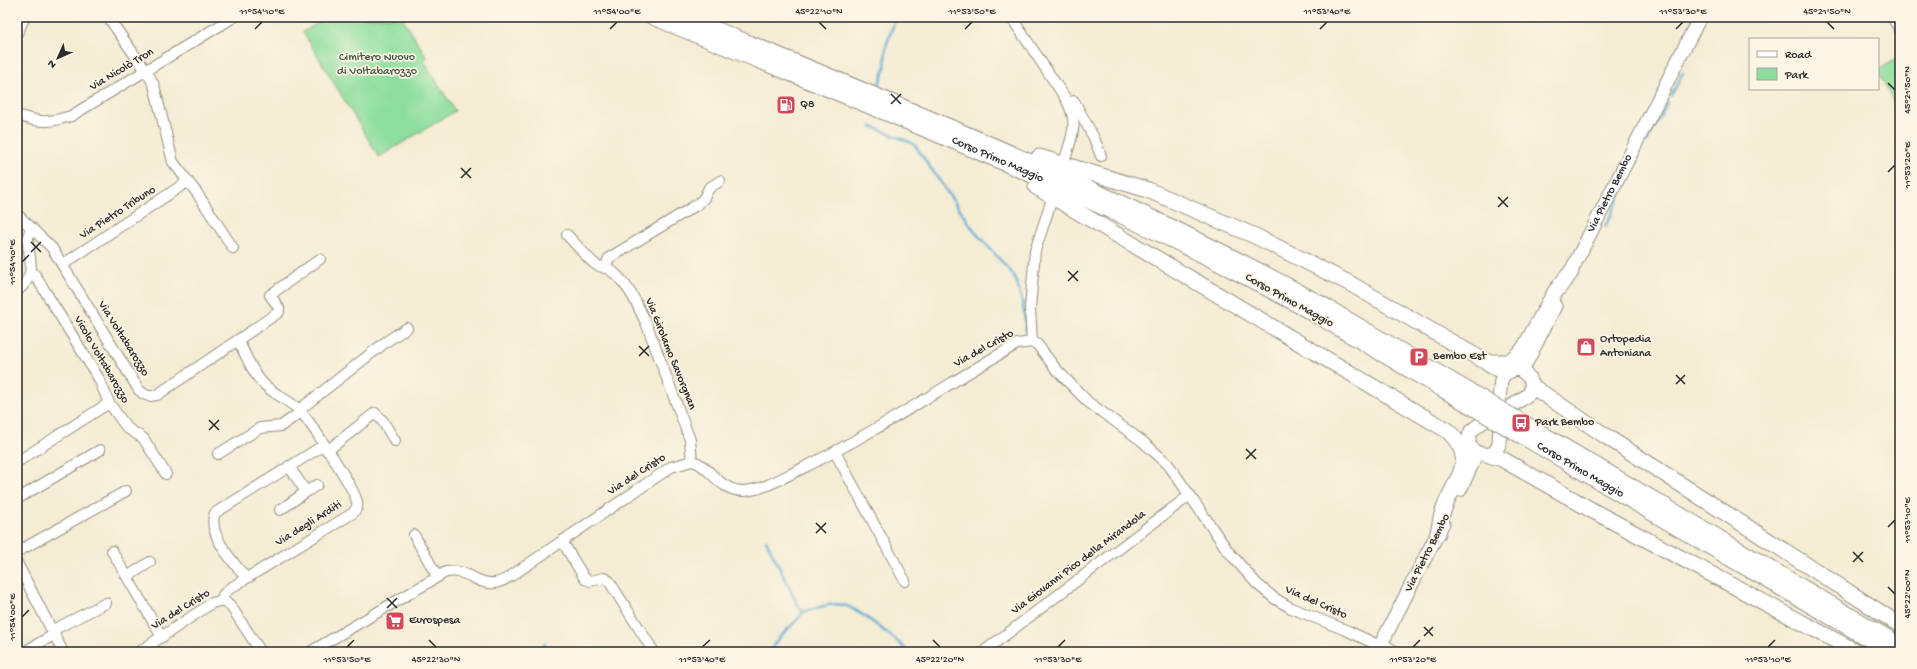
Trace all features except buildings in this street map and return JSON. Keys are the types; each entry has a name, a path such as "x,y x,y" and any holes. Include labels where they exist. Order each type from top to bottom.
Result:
{"highway":[{"name":"Corso Primo Maggio","path":"653,17 977,152 1135,222 1321,310"},
{"name":"Corso Primo Maggio","path":"686,17 951,128 1172,226 1321,310 1679,521 1891,652"},
{"path":"951,128 982,135 1022,152 1173,200 1303,259 1363,290 1486,362 1493,368 1503,371 1516,371"},
{"path":"977,152 1448,431 1459,443 1463,453 1464,466 1444,506 1438,533"},
{"path":"1486,362 1509,362 1523,350 1554,292 1571,272"},
{"path":"1532,386 1602,434 1900,625"},
{"path":"1448,431 1459,433 1469,440"},
{"path":"1483,454 1502,459 1595,512 1857,652"},
{"name":"Corso Primo Maggio","path":"1679,521 1900,645"}],"main road":[{"name":"Via Pietro Bembo","path":"1469,440 1471,430 1488,418 1499,399 1501,380 1516,371 1571,272 1700,17"},
{"path":"1516,371 1530,378 1532,386"},
{"name":"Via Pietro Bembo","path":"1379,647 1438,533 1483,454 1494,453 1498,445 1500,424 1509,408 1527,397 1532,386"},
{"path":"1469,440 1472,449 1483,454"}],"street":[{"path":"17,33 25,17"},
{"path":"108,17 146,70 156,92 172,158 233,248"},
{"name":"Via Nicolò Tron","path":"17,115 37,121 52,122 71,116 234,17"},
{"path":"1011,17 1066,98 1073,113 1075,124 1066,156"},
{"path":"1892,17 1900,30"},
{"path":"1026,40 1041,53 1075,102 1094,138 1100,156"},
{"path":"605,268 609,258 698,204 704,198 709,188 720,181"},
{"name":"Via Pietro Tribuno","path":"62,265 187,182"},
{"path":"1032,342 1030,308 1035,251 1050,205"},
{"name":"Via Voltabarozzo","path":"17,214 49,243 139,390 144,395 150,397 157,395 279,312 279,308 270,295 320,259"},
{"path":"17,291 26,284 31,273 29,239 32,228"},
{"name":"Via Girolamo Savorgnan","path":"567,235 594,264 605,268 617,276 628,290 647,325 690,440 692,461"},
{"name":"Vicolo Voltabarozzo","path":"31,273 35,275 75,336 100,379 109,403 127,428 143,438 166,474"},
{"path":"218,454 260,428 281,426 387,341 407,328"},
{"name":"Via degli Arditi","path":"223,600 223,595 226,592 246,578 353,513 357,508 356,498 300,411 260,380 246,359 245,353 238,341"},
{"name":"Via del Cristo","path":"310,652 437,576 454,570 467,573 487,583 494,583 511,576 671,467 692,461 703,466 726,488 741,491 757,489 835,452 1018,344 1032,342 1041,348 1060,374 1088,402 1158,454 1176,474 1228,551 1257,584 1274,598 1291,608 1348,631 1379,647 1396,652"},
{"path":"17,462 109,403"},
{"path":"246,578 220,542 214,530 213,518 218,510 289,466 325,448 375,413 382,420 395,441"},
{"path":"17,499 100,450"},
{"path":"835,452 905,581"},
{"path":"289,466 306,492"},
{"path":"280,510 317,485"},
{"path":"17,552 126,491"},
{"name":"Via Giovanni Pico della Mirandola","path":"983,652 1190,495"},
{"path":"414,535 437,576"},
{"path":"562,541 585,579 590,581 604,578 609,581 654,652"},
{"path":"112,551 162,638"},
{"path":"127,577 150,562"},
{"path":"17,563 63,652"},
{"name":"Via del Cristo","path":"139,652 212,604 223,600 230,605 261,652"},
{"path":"24,652 54,632 106,603"}],"green space":[{"name":"Cimitero Nuovo di Voltabarozzo","path":"328,17 402,17 427,58 424,61 455,111 379,157 303,32"},
{"path":"1900,57 1900,116 1879,72 1879,69"}],"waterway":[{"path":"879,84 885,69 886,46 896,17"},
{"path":"1671,96 1683,73"},
{"path":"1647,143 1668,102"},
{"path":"871,126 914,144 975,232 1012,273 1017,283 1023,305 1026,331"},
{"path":"1605,227 1639,157"},
{"path":"766,540 799,607 803,612 833,604 849,607 877,625 908,652"},
{"path":"771,652 773,646 803,612"},
{"path":"544,643 549,652"}],"place":[{"name":"Q8","path":"786,105"},
{"name":"Ortopedia Antoniana","path":"1586,347"},
{"name":"Bembo Est","path":"1419,357"},
{"name":"Park Bembo","path":"1521,423"},
{"name":"Eurospesa","path":"395,621"}]}
